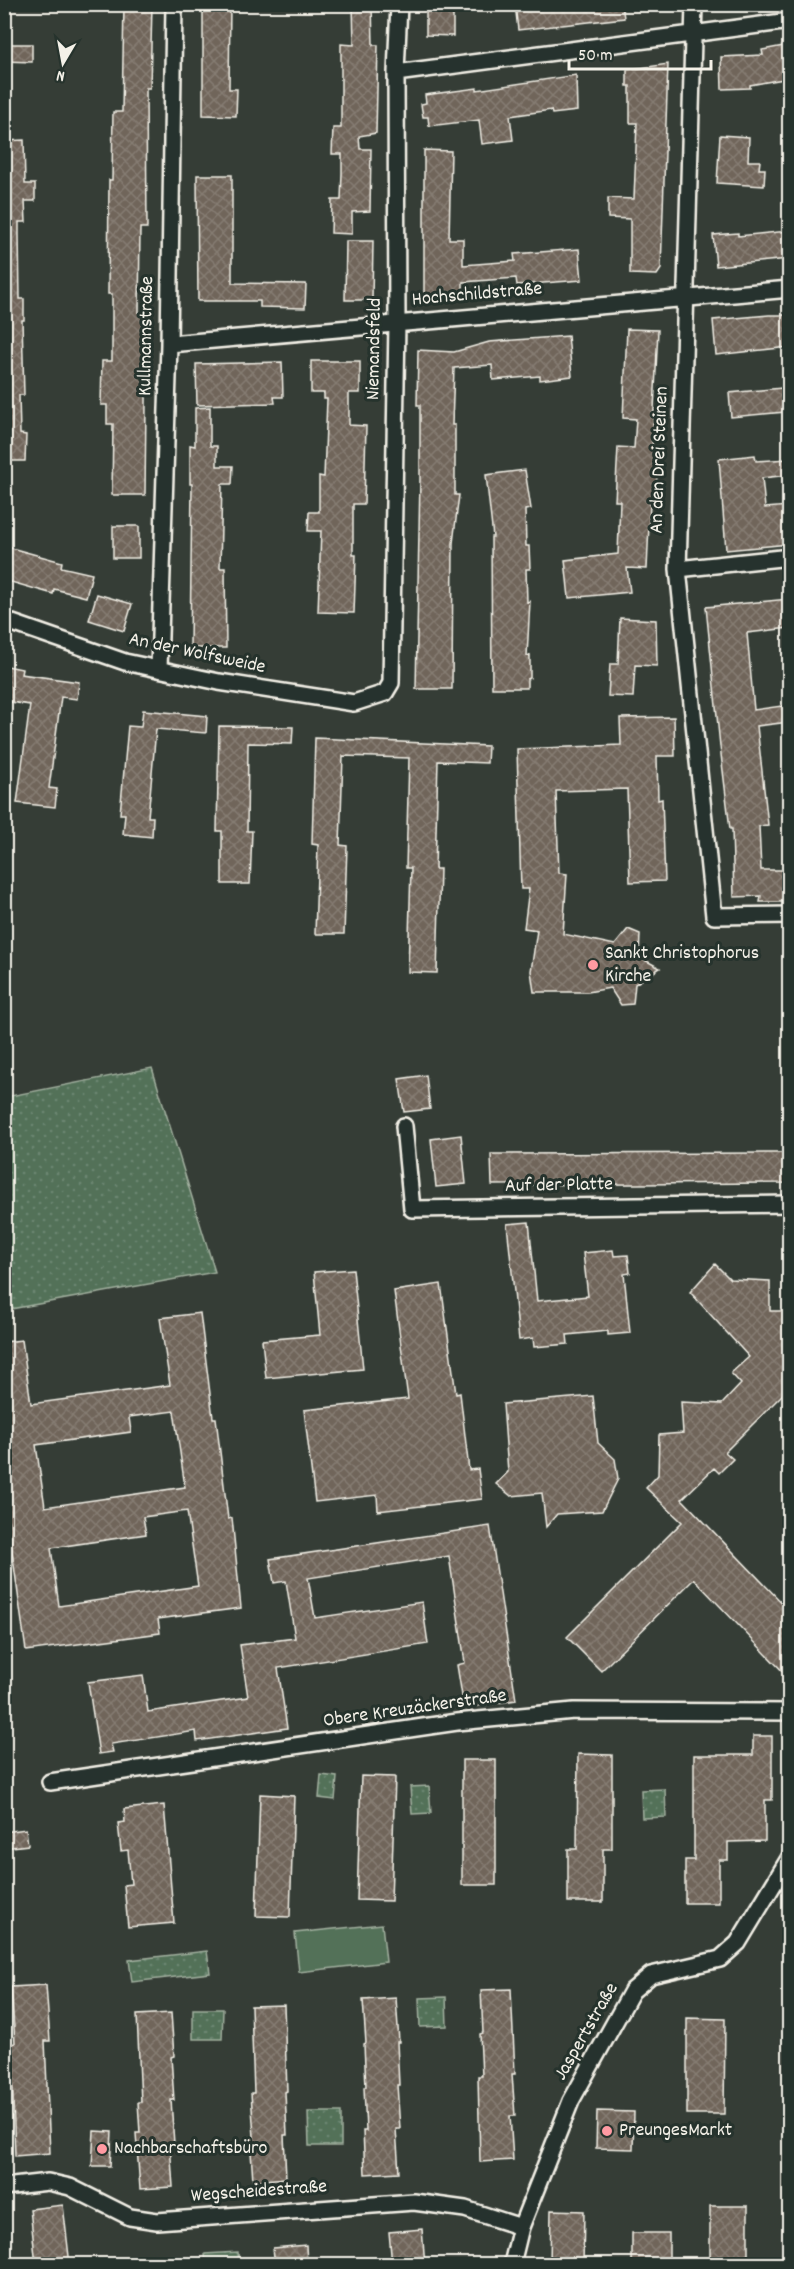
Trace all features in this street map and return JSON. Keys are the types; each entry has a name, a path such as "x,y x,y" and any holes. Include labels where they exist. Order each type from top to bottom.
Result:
{"street":[{"name":"Kullmannstraße","path":"159,669 169,344 174,4"},
{"name":"Niemandsfeld","path":"385,693 391,683 397,323 396,73 399,4"},
{"name":"An den Drei Steinen","path":"694,4 678,568 714,915 789,915"},
{"path":"396,73 789,21"},
{"name":"Hochschildstraße","path":"169,344 789,289"},
{"path":"678,568 789,557"},
{"name":"An der Wolfsweide","path":"4,620 125,662 307,698 354,703 385,693"},
{"name":"Auf der Platte","path":"404,1126 412,1209 789,1204"},
{"name":"Obere Kreuzäckerstraße","path":"50,1782 457,1722 574,1711 789,1712"},
{"name":"Jaspertstraße","path":"512,2265 521,2227 571,2101 632,1991 651,1975 720,1959 738,1943 789,1857"},
{"name":"Wegscheidestraße","path":"4,2187 48,2182 70,2187 129,2217 157,2221 414,2202 465,2209 521,2227"}],"green space":[{"path":"152,1068 215,1272 5,1310 5,1097"},
{"path":"321,1775 337,1777 335,1800 319,1798"},
{"path":"429,1786 431,1813 412,1814 410,1787"},
{"path":"665,1789 666,1817 642,1818 641,1790"},
{"path":"382,1924 386,1962 299,1972 295,1933"},
{"path":"207,1951 210,1973 132,1982 129,1960"},
{"path":"446,1997 447,2026 420,2027 419,1998"},
{"path":"193,2009 223,2009 222,2039 193,2039"},
{"path":"308,2112 341,2112 341,2146 309,2146"},
{"path":"238,2252 239,2264 206,2264 205,2254"}],"building":[{"path":"124,4 152,4 150,88 146,88 147,228 140,228 139,313 147,313 145,495 112,495 113,424 107,424 107,405 101,405 102,361 112,361 112,294 108,294 109,180 112,180 113,112 122,112"},
{"path":"203,4 230,4 229,89 237,89 236,116 203,115"},
{"path":"353,4 372,4 373,45 378,45 376,133 359,136 360,149 371,149 370,211 352,212 352,234 331,233 332,200 341,200 342,154 332,154 333,128 341,128 341,44 354,45"},
{"path":"426,4 453,4 453,36 426,35"},
{"path":"515,4 622,4 624,18 518,30"},
{"path":"4,44 32,44 32,62 4,61"},
{"path":"789,45 789,78 750,85 750,88 722,89 721,57 763,55 762,50"},
{"path":"668,64 661,269 657,275 630,274 630,219 608,218 608,198 634,199 637,123 630,123 630,86 627,86 627,70"},
{"path":"576,75 577,111 552,114 551,110 510,116 513,140 482,144 479,120 429,126 428,117 423,117 421,104 426,103 425,95 477,88 477,90"},
{"path":"720,135 749,137 748,161 760,161 759,169 765,169 764,186 717,183"},
{"path":"24,140 25,184 35,184 35,201 25,201 26,222 19,222 20,299 24,299 24,320 22,320 24,395 19,395 20,434 26,435 25,461 4,461 4,141"},
{"path":"424,150 451,151 449,239 463,239 463,265 515,261 514,254 579,249 582,280 517,285 516,278 463,282 463,296 424,296"},
{"path":"197,175 232,175 232,283 306,284 305,308 260,307 260,301 198,301"},
{"path":"789,231 789,259 716,266 713,235 738,233 738,236"},
{"path":"346,241 373,241 372,300 345,300"},
{"path":"789,315 789,347 716,355 713,320"},
{"path":"627,329 658,330 652,449 658,449 656,503 650,502 647,569 627,568 630,592 569,598 565,560 618,554 620,501 615,501 618,447 634,448 636,419 623,418"},
{"path":"568,336 572,376 540,380 540,376 493,380 492,365 454,368 452,425 455,425 455,495 459,495 453,543 452,689 416,689 420,479 420,405 417,405 418,350 454,352 489,342"},
{"path":"311,361 360,361 360,393 349,393 349,425 366,426 364,504 353,504 353,555 356,555 354,613 318,612 321,531 308,531 309,512 319,512 319,476 324,477 327,399 324,399 324,393 311,393"},
{"path":"282,362 283,397 274,397 275,403 197,405 196,364"},
{"path":"782,388 785,412 731,417 729,393"},
{"path":"210,407 210,446 217,446 217,466 233,466 232,484 222,484 220,568 225,568 226,648 190,648 192,484 190,484 190,445 195,446 195,408"},
{"path":"755,455 756,461 789,459 789,475 762,478 765,508 789,506 789,544 726,550 719,459"},
{"path":"525,470 531,509 525,510 526,546 529,546 530,569 526,569 527,602 530,601 527,656 530,655 530,678 527,679 527,688 492,688 491,537 493,537 486,475"},
{"path":"113,526 139,526 139,558 113,558"},
{"path":"4,546 62,562 61,567 92,574 86,597 54,589 53,594 4,580"},
{"path":"97,594 132,604 124,631 89,620"},
{"path":"789,599 789,628 747,633 754,710 789,705 789,722 757,726 768,825 759,826 761,870 789,870 789,902 760,902 761,896 734,897 732,829 730,829 720,746 706,607"},
{"path":"620,618 656,620 657,666 635,665 633,697 608,696 610,664 618,664"},
{"path":"7,666 22,669 21,674 79,682 77,699 61,697 49,788 57,789 55,807 17,803 30,705 4,701"},
{"path":"143,710 207,716 206,733 156,729 148,817 153,817 152,837 123,834 125,814 120,814 128,726 141,727"},
{"path":"674,717 675,756 657,756 658,800 662,799 665,881 630,882 627,789 556,791 559,873 567,874 563,934 615,945 628,929 640,934 639,957 660,968 635,984 633,1004 621,1005 610,988 588,992 534,992 531,971 537,930 524,928 529,889 521,889 517,749 621,745 620,718"},
{"path":"219,726 293,727 292,744 248,743 247,831 252,831 250,884 222,884 222,831 217,831"},
{"path":"315,738 488,746 487,763 438,761 435,869 440,869 437,973 408,972 411,868 406,868 409,758 343,756 340,845 347,846 344,934 315,934 318,845 312,844"},
{"path":"426,1075 430,1109 404,1112 399,1079"},
{"path":"461,1135 466,1184 436,1187 431,1139"},
{"path":"789,1153 789,1183 492,1185 491,1154"},
{"path":"529,1222 537,1301 588,1296 583,1253 613,1250 614,1256 628,1255 630,1273 624,1274 630,1333 608,1335 608,1331 567,1335 568,1344 534,1347 533,1338 519,1340 507,1224"},
{"path":"715,1264 730,1279 770,1281 770,1311 789,1311 789,1388 725,1452 733,1459 719,1473 714,1468 682,1499 789,1610 789,1678 694,1579 601,1671 567,1637 682,1522 646,1488 658,1475 659,1435 683,1433 681,1402 722,1404 741,1384 731,1373 749,1357 690,1292"},
{"path":"353,1269 363,1369 266,1378 262,1340 320,1335 314,1272"},
{"path":"441,1284 456,1394 460,1393 469,1470 478,1469 482,1499 378,1511 377,1495 315,1502 304,1410 408,1399 394,1291"},
{"path":"200,1313 228,1519 232,1518 241,1608 158,1619 160,1633 26,1651 4,1494 4,1342 22,1340 31,1404 170,1385 160,1318","holes":["174,1411 185,1487 45,1507 36,1445 131,1432 129,1417","187,1511 198,1586 59,1606 51,1548 146,1534 143,1517"]},
{"path":"593,1396 598,1443 615,1459 618,1479 602,1511 557,1514 546,1527 542,1493 511,1496 496,1484 508,1472 503,1404"},
{"path":"490,1526 516,1700 464,1708 457,1665 465,1663 449,1556 308,1578 315,1618 422,1602 428,1644 278,1668 287,1728 197,1741 196,1731 111,1744 113,1752 99,1754 88,1682 143,1675 148,1712 248,1697 240,1645 295,1638 286,1581 274,1583 270,1559"},
{"path":"753,1736 772,1736 772,1800 765,1800 765,1841 728,1842 728,1860 719,1860 719,1903 685,1903 685,1860 694,1860 694,1755 753,1755"},
{"path":"578,1754 612,1755 612,1849 603,1849 603,1902 568,1902 568,1849 577,1849"},
{"path":"462,1760 496,1760 496,1885 462,1885"},
{"path":"361,1776 395,1777 391,1901 357,1900"},
{"path":"260,1794 294,1796 290,1917 256,1916"},
{"path":"164,1805 174,1923 128,1927 124,1885 131,1884 128,1850 121,1851 118,1823 125,1822 124,1809"},
{"path":"26,1829 28,1845 4,1848 4,1832"},
{"path":"46,1985 50,2041 45,2041 50,2153 15,2156 11,2044 15,2043 11,1987"},
{"path":"511,1989 515,2074 512,2074 515,2116 510,2116 513,2160 480,2162 478,2076 482,2076 481,1990"},
{"path":"396,1998 400,2129 396,2129 399,2172 365,2174 363,2131 366,2131 364,2044 366,2043 363,2000"},
{"path":"284,2005 287,2091 285,2092 287,2135 284,2135 286,2178 253,2181 250,2137 254,2137 251,2093 254,2093 251,2006"},
{"path":"171,2013 174,2056 171,2057 174,2100 171,2100 174,2144 170,2144 173,2187 140,2189 136,2133 140,2133 138,2102 141,2102 137,2015"},
{"path":"687,2018 725,2019 724,2114 687,2114"},
{"path":"597,2111 634,2112 633,2149 596,2148"},
{"name":"Nachbarschaftsbüro","path":"94,2131 112,2132 110,2166 92,2166"},
{"path":"63,2205 70,2265 36,2265 30,2209"},
{"path":"710,2206 748,2206 748,2265 710,2265"},
{"path":"551,2210 584,2211 583,2265 550,2265"},
{"path":"422,2229 425,2265 392,2265 389,2232"},
{"path":"632,2233 669,2233 669,2265 632,2265"},
{"path":"306,2245 307,2265 275,2265 273,2248"}],"place":[{"name":"Sankt Christophorus Kirche","path":"593,965"},
{"name":"PreungesMarkt","path":"607,2131"},
{"name":"Nachbarschaftsbüro","path":"102,2149"}]}
